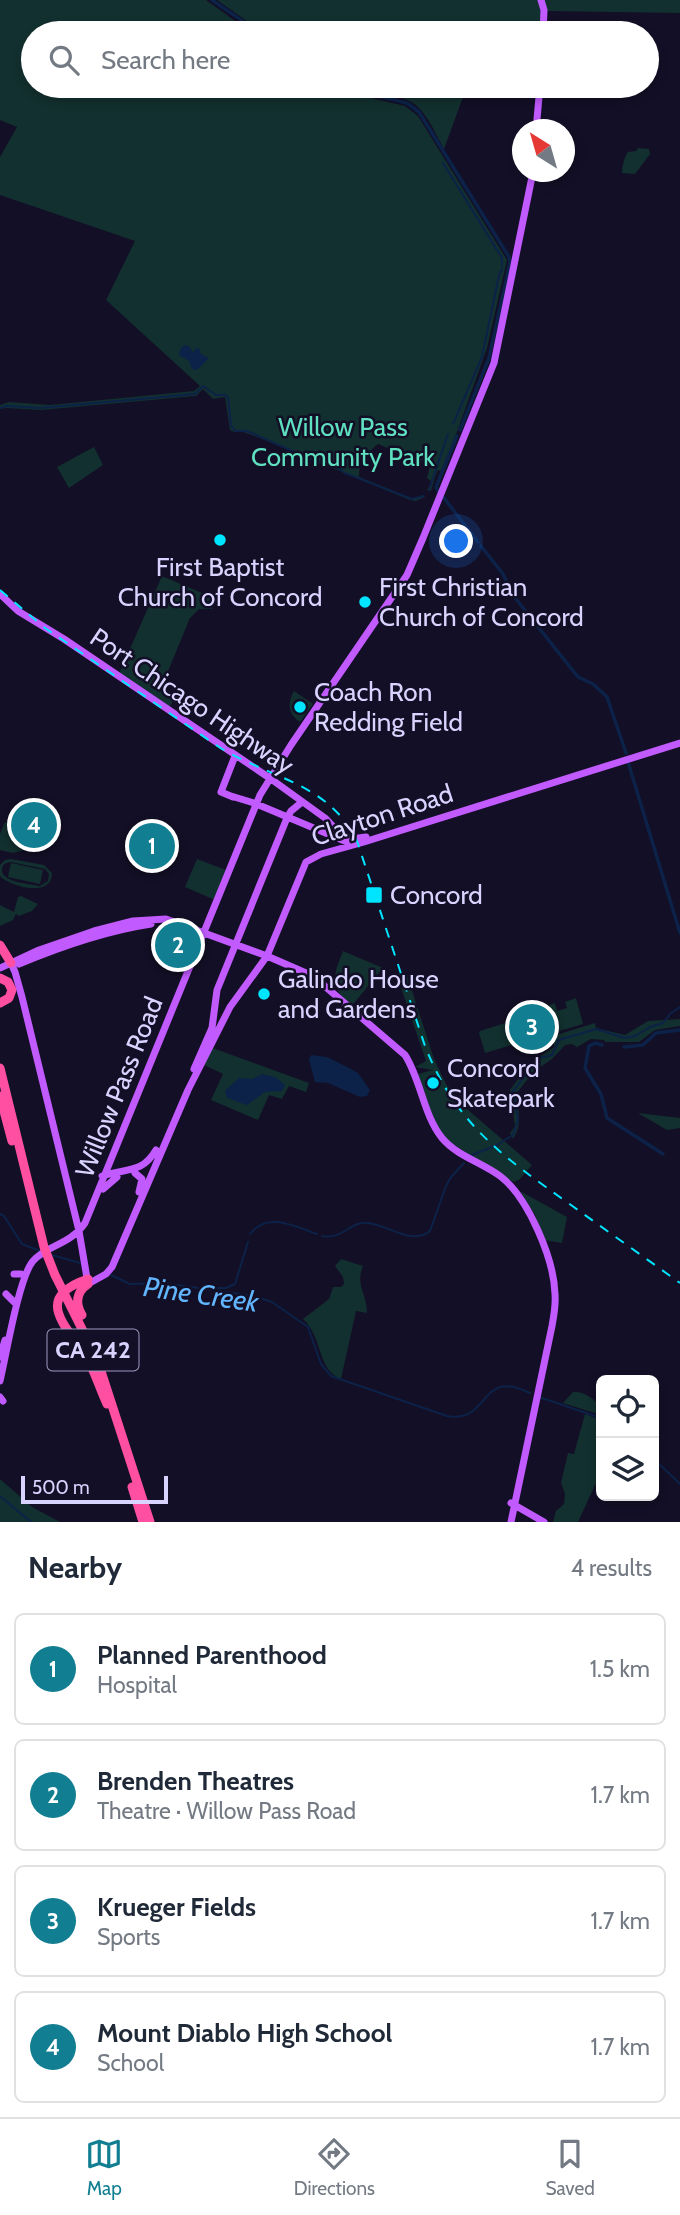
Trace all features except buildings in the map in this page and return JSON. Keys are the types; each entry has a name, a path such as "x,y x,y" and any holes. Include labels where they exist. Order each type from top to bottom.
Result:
{"highway":[{"path":"0,945 12,967"},
{"path":"0,978 8,982 12,990 9,998 0,1003"},
{"name":"CA 242","path":"0,1068 39,1238"},
{"name":"CA 242","path":"0,1096 44,1256 97,1359 143,1522"},
{"path":"87,1286 77,1305 97,1349 109,1403"},
{"path":"87,1286 65,1289 57,1307 60,1317 90,1364 109,1403"},
{"name":"CA 242","path":"109,1403 150,1522"}],"main road":[{"path":"541,0 544,21"},
{"path":"538,119 539,98"},
{"name":"Willow Pass Road","path":"3,1356 26,1271 34,1259 44,1256 78,1231 109,1174 119,1135 254,804 407,575 494,363 531,182"},
{"name":"Port Chicago Highway","path":"0,596 18,611 64,639 234,757 269,778 325,818 340,834 357,841"},
{"name":"Clayton Road","path":"87,1286 106,1267 113,1255 187,1090 225,1015 267,956 306,862 321,853 357,841 680,741"},
{"path":"234,757 221,792 357,841"},
{"path":"287,818 302,802"},
{"name":"Clayton Road","path":"87,1286 112,1267 156,1150 207,1042 217,990 287,818"},
{"path":"12,967 47,947 84,934 139,917 158,918 235,944 313,976 380,1035"},
{"path":"0,970 109,931 169,922"},
{"name":"Willow Pass Road","path":"0,1381 14,1302 6,1294 17,1292 18,1274 27,1263 44,1256 85,1223 109,1174 117,1146 202,932"},
{"path":"73,943 85,937 84,934"},
{"path":"39,956 47,947"},
{"path":"12,967 24,1004 72,1202 87,1286"},
{"path":"12,967 78,1231"},
{"path":"298,970 405,1055 432,1122 441,1136 455,1150 506,1181 530,1212 551,1268 555,1296 552,1326 537,1383 509,1522"},
{"path":"351,1014 363,1018"},
{"path":"117,1146 119,1135"},
{"path":"109,1174 144,1166 156,1150"},
{"path":"109,1174 135,1173 152,1166"},
{"path":"135,1173 142,1179 137,1201"},
{"path":"67,1184 67,1194 72,1202"},
{"path":"75,1215 79,1219 84,1217"},
{"path":"67,1240 76,1241 81,1246"},
{"path":"85,1266 91,1273 99,1273"},
{"path":"14,1322 22,1316"},
{"path":"3,1356 15,1349"},
{"path":"512,1505 537,1522"},
{"path":"512,1505 544,1522"}],"green space":[{"name":"Willow Pass Community Park","path":"0,0 206,0 235,21 21,21 21,98 371,98 405,106 418,116 507,260 487,348 457,432 431,491 427,490 432,482 427,478 430,466 378,444 362,463 359,477 413,499 423,495 425,497 416,501 410,500 252,435 234,432 230,430 225,397 213,399 203,389 196,396 41,410 0,409 0,405 9,402 50,405 194,391 200,386 106,300 135,241 0,195 0,157 17,127 0,120"},
{"path":"217,0 680,0 680,13 548,11 544,13 544,21 247,21"},
{"path":"400,98 463,98 444,149 425,115 410,102"},
{"path":"638,148 649,149 650,154 635,174 622,173 628,152"},
{"path":"94,447 103,465 69,488 57,467"},
{"path":"162,576 216,599 212,609 199,609 190,618 166,676 168,690 175,697 168,710 118,676"},
{"name":"Coach Ron Redding Field","path":"294,691 313,704 300,722 290,708"},
{"path":"5,822 33,834 24,850 13,853 0,850 0,834"},
{"path":"197,859 226,870 215,900 185,887"},
{"path":"5,860 44,865 52,873 50,881 45,886 29,888 5,880 0,876 0,865","holes":["11,862 45,869 49,874 48,881 40,886 11,880 2,869 4,864"]},
{"path":"11,863 43,870 40,884 8,877"},
{"path":"18,897 38,904 32,911 19,916 16,914 13,920 0,926 0,905 14,912"},
{"path":"343,951 383,968 350,1008 339,993 335,981"},
{"path":"396,973 407,975 434,1059 446,1084 460,1103 532,1165 520,1179 514,1182 498,1174 441,1136 415,1075 433,1070 415,1067 426,1061"},
{"path":"576,998 583,1024 485,1053 480,1031 521,1018 521,1015 555,1003 557,1011 567,1008 565,1002"},
{"path":"680,1019 680,1026 655,1030 639,1042 605,1042 591,1039 577,1047 572,1044 565,1045 552,1059 533,1072 516,1094 519,1122 513,1139 510,1133 515,1126 510,1090 530,1063 554,1047 553,1036 595,1023 596,1028 625,1035 648,1021"},
{"path":"210,1047 309,1083 306,1092 289,1086 282,1099 269,1095 258,1120 211,1100 223,1074 202,1064"},
{"path":"638,1113 680,1118 680,1128 667,1130"},
{"path":"520,1191 567,1217 562,1243 544,1240 535,1215"},
{"path":"341,1259 363,1266 360,1279 367,1313 356,1311 341,1379 333,1375 328,1368 314,1335 303,1319 329,1299 333,1287 341,1287 344,1284 343,1277 335,1266"},
{"path":"573,1392 585,1394 596,1402 596,1413 563,1403"},
{"path":"585,1414 596,1418 596,1483 578,1522 553,1522 556,1511 564,1504 565,1494 561,1483 568,1453 574,1454"},
{"path":"0,1479 32,1507 60,1522 0,1522"}],"water":[{"path":"185,345 190,347 193,353 199,348 201,354 209,358 197,370 192,369 189,361 179,355 180,349"},
{"path":"311,1055 327,1057 358,1073 370,1090 367,1096 360,1097 328,1083 315,1082 309,1060"},
{"path":"262,1074 275,1077 285,1085 282,1091 265,1092 247,1105 227,1098 225,1091 239,1078 252,1079"}],"waterway":[{"path":"212,0 243,21"},
{"path":"386,98 407,103 419,112 509,257 489,358 460,430"},
{"path":"443,163 502,258 502,266"},
{"path":"453,424 482,357 502,269"},
{"path":"0,408 40,408 195,394 203,386 216,395 226,395 231,425 235,431 247,431 313,460 324,462"},
{"path":"429,490 448,434"},
{"path":"438,491 436,487 457,436"},
{"path":"330,463 345,473 412,499 424,496"},
{"path":"444,498 478,542"},
{"path":"481,546 503,574 511,591"},
{"path":"513,595 531,618"},
{"path":"535,623 578,677 593,684 607,697 626,753"},
{"path":"628,762 680,933"},
{"path":"472,1155 513,1135 518,1120 513,1091 539,1058 552,1055 559,1040 596,1029 625,1038 635,1036 663,1023 680,1007"},
{"path":"624,1047 643,1045 656,1033 680,1030"},
{"path":"602,1045 595,1043 589,1046 585,1068 601,1094 607,1118 663,1154"},
{"path":"322,1236 330,1237 361,1223 408,1236 423,1235 430,1231 451,1177 464,1163"},
{"name":"Pine Creek","path":"0,1214 22,1244 40,1251"},
{"path":"250,1234 257,1227 274,1222 317,1234"},
{"path":"215,1288 226,1288 235,1284 248,1242"},
{"name":"Pine Creek","path":"52,1255 80,1263"},
{"name":"Pine Creek","path":"111,1275 130,1284 163,1283 254,1296 272,1302 308,1327 321,1364 331,1376 447,1416 461,1416 471,1412 492,1391 501,1387 513,1387 530,1393"},
{"name":"Pine Creek","path":"539,1397 596,1416"},
{"name":"Pine Creek","path":"659,1464 680,1484"},
{"path":"0,1496 31,1522"}],"railway":[{"path":"0,590 45,628 219,747 296,784 331,806 357,841 425,1046 437,1074 467,1119 504,1155 680,1283"}],"place":[{"name":"First Baptist Church of Concord","path":"220,540"},
{"name":"First Christian Church of Concord","path":"365,602"},
{"name":"Coach Ron Redding Field","path":"300,707"},
{"name":"Mount Diablo High School","path":"34,825"},
{"name":"Planned Parenthood","path":"152,846"},
{"name":"Concord","path":"374,895"},
{"name":"Brenden Theatres","path":"178,945"},
{"name":"Galindo House and Gardens","path":"264,994"},
{"name":"Krueger Fields","path":"532,1027"},
{"name":"Concord Skatepark","path":"433,1083"}]}
